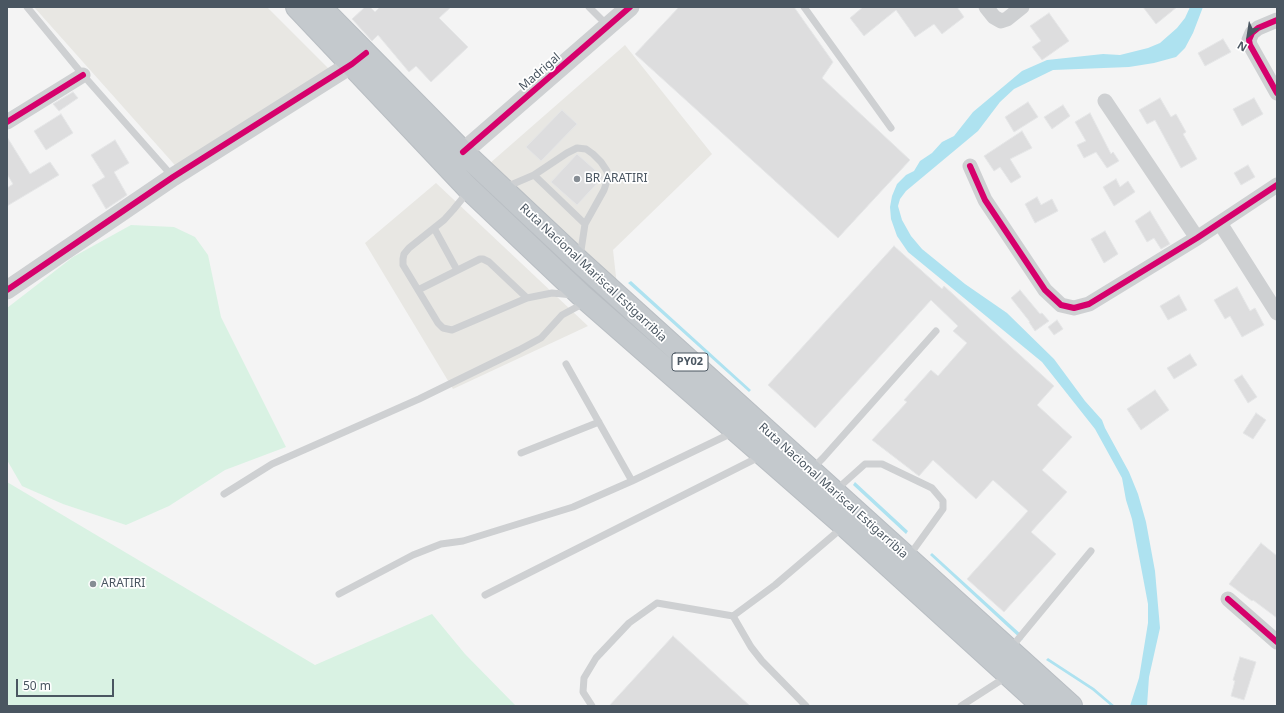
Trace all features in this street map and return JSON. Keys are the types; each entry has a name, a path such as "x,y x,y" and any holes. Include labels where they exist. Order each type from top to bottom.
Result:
{"highway":[{"name":"Ruta Nacional Mariscal Estigarribia","path":"297,7 359,59 463,152 580,262 1071,706"},
{"name":"Ruta Nacional Mariscal Estigarribia","path":"320,7 359,59 467,187 584,298 845,526 1010,674 1043,706"}],"street":[{"name":"Madrigal","path":"463,152 630,7"},
{"path":"986,7 994,17 1001,21 1007,19 1022,7"},
{"path":"1277,20 1258,28 1252,33 1249,40 1250,46 1277,93"},
{"path":"7,290 173,177 359,59"},
{"path":"7,122 83,75"},
{"path":"1105,101 1197,238"},
{"path":"970,166 985,200 1045,290 1061,305 1074,308 1089,304 1197,238 1277,185"},
{"path":"1220,223 1277,313"},
{"path":"1228,599 1277,642"}],"lane":[{"path":"28,7 83,75 173,177"},
{"path":"589,7 608,27"},
{"path":"804,7 891,128"},
{"path":"502,189 534,175 577,148 586,149 594,154 602,162 607,171 608,178 604,190 585,224 580,262"},
{"path":"534,175 585,224"},
{"path":"467,187 462,199 453,210 444,220 409,248 404,254 403,259 403,265 438,323 443,328 452,330 527,298 552,294 584,298"},
{"path":"434,228 457,270"},
{"path":"418,290 480,259 483,259 490,262 527,298"},
{"path":"224,494 272,464 419,399 519,350 541,338 562,315 584,298"},
{"path":"810,470 824,458 936,331"},
{"path":"566,364 632,481"},
{"path":"521,453 599,422"},
{"path":"339,594 413,555 441,544 463,541 573,507 632,481 736,431"},
{"path":"485,595 764,455"},
{"path":"834,492 865,464 882,464 932,488 943,501 943,509 907,558"},
{"path":"592,706 584,692 584,678 596,658 629,623 657,603 733,616 775,585 845,526"},
{"path":"1009,650 1091,551"},
{"path":"733,616 751,647 762,661 806,706"},
{"path":"961,706 1010,674"}],"shaded area":[{"path":"34,7 267,7 332,72 181,172"},
{"path":"625,45 712,154 613,250 617,286 489,164"},
{"path":"436,183 588,326 453,389 365,243"}],"green space":[{"path":"131,225 174,227 195,237 208,255 221,317 286,447 225,470 169,506 126,525 63,504 22,486 7,460 7,308 73,257"},
{"name":"ARATIRI","path":"7,482 315,665 432,614 465,654 516,706 7,706"}],"water":[{"path":"1190,7 1203,7 1193,33 1185,48 1176,57 1154,63 1129,67 1053,70 1014,89 1000,102 978,131 906,191 900,199 898,206 902,220 911,236 922,249 965,284 1007,313 1054,359 1085,401 1102,420 1129,472 1138,494 1146,522 1155,571 1160,628 1149,677 1147,706 1130,706 1139,678 1148,623 1148,604 1132,519 1126,500 1122,478 1095,429 1042,362 908,252 897,236 891,219 890,207 892,196 897,184 906,175 914,171 920,161 932,153 942,142 954,136 973,112 1022,71 1047,60 1103,54 1120,55 1148,48 1160,43 1177,28 1185,18"},
{"path":"631,281 751,390 749,392 628,283"},
{"path":"855,482 908,531 906,534 853,485"},
{"path":"932,553 1024,637 1022,640 930,555"},
{"path":"1048,658 1094,688 1115,706 1111,706 1092,690 1046,660"}],"building":[{"path":"365,7 370,7 375,12 380,7 451,7 439,18 468,47 431,82 416,66 409,72 378,35 372,41 352,19"},
{"path":"679,7 794,7 833,62 822,78 910,160 838,238 635,54"},
{"path":"863,7 957,7 964,17 942,34 934,24 915,37 896,10 864,36 850,18"},
{"path":"1143,7 1177,7 1156,24"},
{"path":"1049,13 1069,41 1042,60 1032,47 1041,41 1030,26"},
{"path":"1223,39 1231,52 1205,66 1198,53"},
{"path":"73,92 78,98 59,111 53,104"},
{"path":"1160,98 1171,117 1176,114 1186,132 1183,134 1197,159 1181,168 1155,120 1147,124 1139,110"},
{"path":"1254,98 1263,114 1242,126 1233,109"},
{"path":"1028,102 1038,117 1014,132 1005,117"},
{"path":"1063,105 1070,116 1052,129 1044,117"},
{"path":"562,110 577,124 541,161 526,147"},
{"path":"1090,113 1111,154 1113,152 1119,161 1107,168 1096,152 1084,158 1077,145 1086,141 1075,122"},
{"path":"61,114 73,133 46,150 34,131"},
{"path":"1022,131 1032,148 1010,159 1021,177 1011,183 1000,167 994,171 984,156"},
{"path":"7,137 30,174 50,162 59,175 7,206 7,188 13,184 7,174"},
{"path":"115,140 129,163 114,172 127,195 106,209 92,185 105,177 91,155"},
{"path":"577,154 603,177 577,205 551,182"},
{"path":"1248,165 1255,177 1241,185 1234,173"},
{"path":"1116,179 1120,187 1128,181 1135,192 1114,206 1103,187"},
{"path":"1037,197 1041,205 1052,199 1058,211 1035,223 1025,204"},
{"path":"1150,211 1170,244 1161,249 1154,238 1147,242 1135,221"},
{"path":"1105,231 1118,254 1104,263 1091,239"},
{"path":"894,246 942,289 944,286 1054,386 1037,405 1072,437 1042,470 1067,492 1031,532 1056,554 1004,612 967,579 1028,511 993,480 976,499 933,460 919,476 872,440 907,402 904,400 931,370 938,376 967,343 953,331 958,326 931,300 815,428 768,385"},
{"path":"1237,287 1250,311 1255,308 1264,325 1242,337 1230,316 1225,319 1214,300"},
{"path":"1020,290 1040,314 1042,313 1049,321 1035,331 1030,322 1011,298"},
{"path":"1179,295 1187,310 1168,320 1160,306"},
{"path":"1057,320 1063,329 1054,335 1048,327"},
{"path":"1190,354 1197,365 1174,379 1167,368"},
{"path":"1242,375 1257,397 1248,403 1234,380"},
{"path":"1155,390 1169,410 1141,430 1127,409"},
{"path":"1256,413 1266,420 1253,439 1243,433"},
{"path":"1261,543 1277,556 1277,618 1229,584"},
{"path":"673,636 750,706 609,706"},
{"path":"1240,657 1256,662 1244,700 1231,696 1235,681 1233,680"}],"cycle path":[{"path":"463,152 630,7"},
{"path":"1277,20 1258,28 1252,33 1249,40 1250,45 1277,93"},
{"path":"7,290 173,177 352,64 366,53"},
{"path":"7,122 83,75"},
{"path":"970,166 985,200 1045,290 1061,305 1074,308 1089,304 1197,238 1277,185"},
{"path":"1228,599 1277,642"}],"place":[{"name":"BR ARATIRI","path":"577,179"},
{"name":"ARATIRI","path":"93,584"}]}
